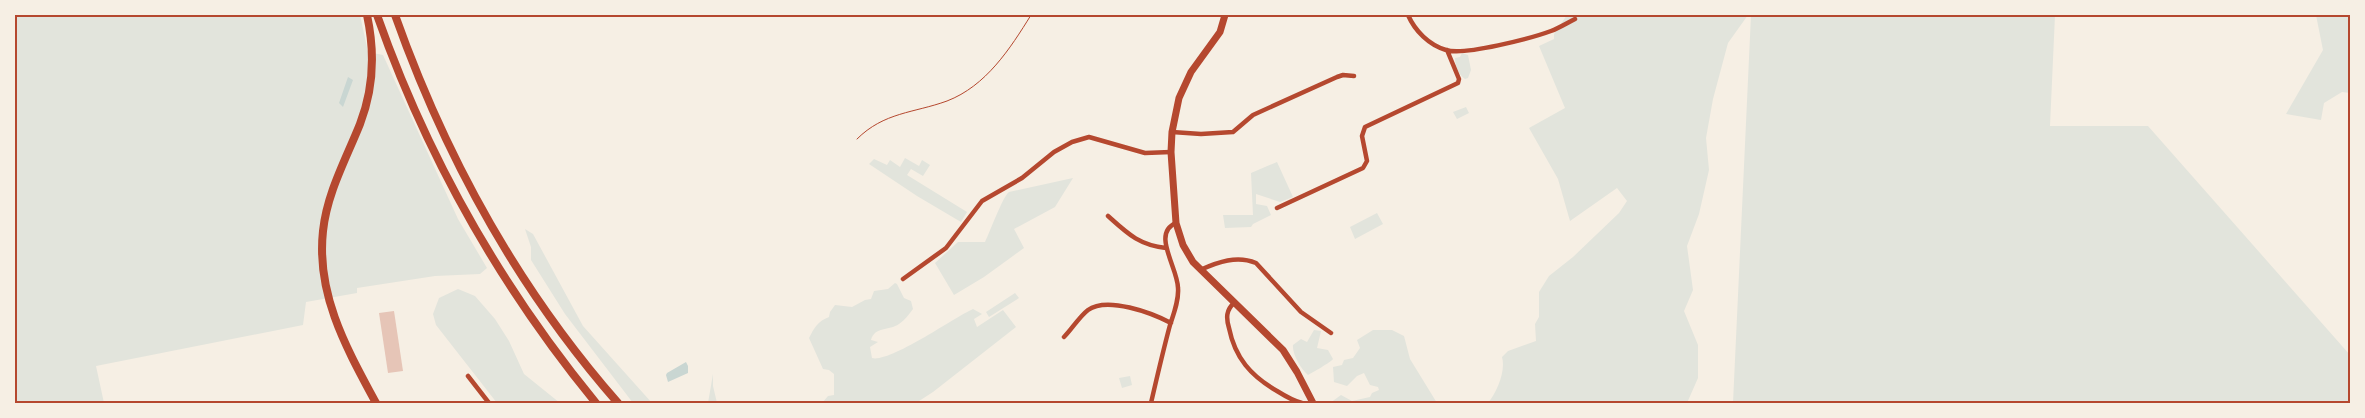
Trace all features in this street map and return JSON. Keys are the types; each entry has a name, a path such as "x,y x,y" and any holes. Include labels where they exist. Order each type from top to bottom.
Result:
{"highway":[{"path":"367,15 372,52 371,87 361,123 330,196 323,230 322,254 326,288 333,316 376,403"},
{"path":"377,15 422,128 471,222 524,307 596,403"},
{"path":"395,15 438,122 493,228 538,299 618,403"}],"main road":[{"path":"1225,15 1220,32 1191,72 1179,98 1172,132 1171,152 1176,223 1183,245 1200,270 1283,350 1298,372 1313,403"}],"street":[{"path":"1408,15 1415,28 1427,40 1447,50 1479,49 1506,43 1550,31 1575,19"},
{"path":"1276,208 1362,168 1367,161 1362,136 1365,128 1458,83 1459,79 1447,50"},
{"path":"1172,132 1201,134 1233,132 1253,115 1337,77 1343,75 1354,76"},
{"path":"903,280 946,248 982,201 1022,178 1054,152 1072,142 1089,137 1145,153 1171,152"},
{"path":"1108,216 1143,244 1166,248"},
{"path":"1152,403 1178,290 1176,270 1166,248 1165,232 1176,223"},
{"path":"1200,270 1226,260 1246,259 1256,263 1301,312 1330,333"},
{"path":"1234,302 1228,310 1227,322 1233,345 1244,365 1269,386 1302,403"},
{"path":"1064,337 1087,311 1102,304 1146,311 1171,323"},
{"path":"468,376 489,403"}],"path":[{"path":"857,139 878,122 900,113 949,100 971,88 985,78 1011,46 1031,15"}],"shaded area":[{"path":"15,15 360,15 368,52 383,55 458,219 487,268 480,274 435,276 357,288 357,293 306,302 303,325 96,366 104,403 15,403"},
{"path":"1567,15 1748,15 1728,43 1713,99 1706,138 1709,170 1699,214 1687,246 1693,290 1684,311 1698,345 1698,378 1687,403 1488,403 1500,381 1503,369 1502,357 1508,351 1536,341 1535,324 1539,317 1539,292 1549,276 1573,257 1619,213 1627,201 1617,188 1570,221 1558,179 1529,128 1565,108 1539,46 1554,39 1554,34"},
{"path":"1751,15 2055,15 2050,126 2148,126 2350,355 2350,403 1733,403"},
{"path":"2316,15 2350,15 2350,93 2342,92 2324,103 2321,120 2286,114 2323,50"},
{"path":"1462,53 1468,55 1471,70 1468,78 1465,79 1459,73 1455,61 1455,58 1460,57"},
{"path":"348,77 353,80 343,107 339,103"},
{"path":"1466,107 1469,113 1457,119 1453,112"},
{"path":"905,158 919,166 922,160 930,165 923,176 911,169 907,175 967,212 961,222 869,164 874,159 887,165 890,160 900,167"},
{"path":"1277,162 1293,197 1280,202 1256,194 1256,204 1267,206 1271,215 1253,224 1251,227 1225,228 1223,215 1253,215 1251,173"},
{"path":"1073,178 1055,207 1014,229 1024,248 984,277 954,295 935,263 958,242 985,242 1000,207 1009,192"},
{"path":"1377,213 1383,224 1355,239 1350,227"},
{"path":"525,229 533,234 583,326 652,403 633,403 565,314 531,260 531,247"},
{"path":"895,283 904,298 911,301 913,309 899,324 879,331 873,336 871,340 878,342 870,347 872,358 881,358 893,354 973,309 982,314 974,319 977,327 1003,310 1016,327 933,392 916,403 822,403 828,396 834,395 834,374 829,370 823,369 809,338 813,331 819,323 829,317 835,305 852,307 871,299 874,291 888,289"},
{"path":"458,289 475,296 495,319 509,341 524,374 560,403 497,403 436,325 433,314 439,298"},
{"path":"1015,293 1019,298 989,317 986,312"},
{"path":"1314,330 1321,331 1317,348 1328,350 1333,359 1308,375 1297,361 1293,345 1301,339 1307,342"},
{"path":"1373,330 1392,330 1404,336 1410,359 1437,403 1330,403 1341,395 1352,401 1370,397 1372,393 1379,390 1378,387 1370,385 1364,373 1357,376 1347,386 1334,382 1333,367 1342,365 1344,360 1353,358 1360,348 1357,340"},
{"path":"686,362 688,373 668,382 667,373"},
{"path":"713,374 713,386 717,403 708,403"},
{"path":"1130,376 1132,385 1122,388 1119,378"}],"building":[{"path":"394,311 403,371 388,373 379,313"}]}
